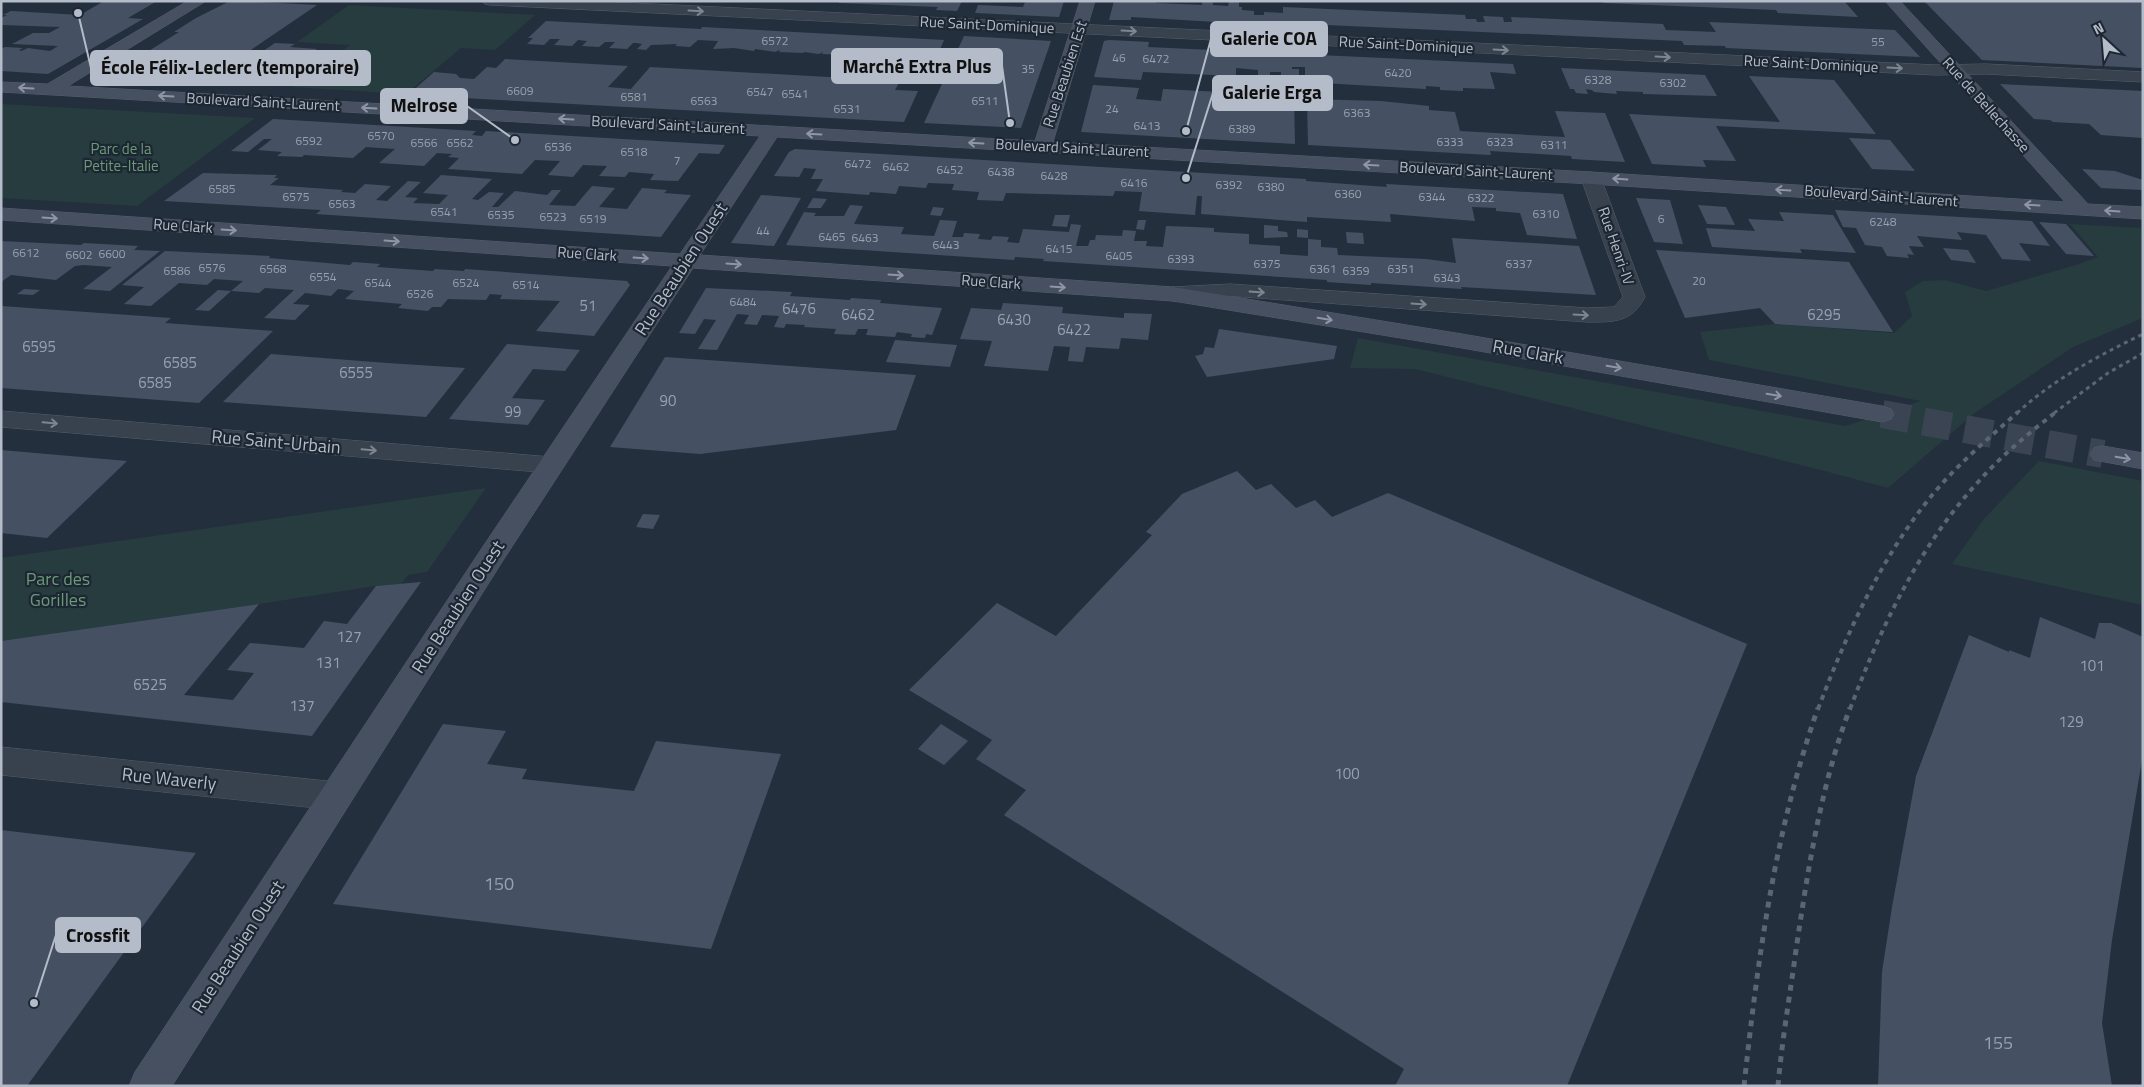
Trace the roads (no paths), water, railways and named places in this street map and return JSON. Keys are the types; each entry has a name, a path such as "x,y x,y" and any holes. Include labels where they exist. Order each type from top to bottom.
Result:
{"main road":[{"path":"51,89 199,1"},
{"name":"Rue Beaubien Est","path":"1042,147 1088,1"},
{"name":"Rue de Bellechasse","path":"1892,1 1961,70 2081,208"},
{"name":"Boulevard Saint-Laurent","path":"1,87 1591,178 2143,213"},
{"name":"Rue Beaubien Ouest","path":"149,1086 551,465 772,131"},
{"name":"Rue Clark","path":"1,214 1173,294 1462,341 1882,414"},
{"path":"2103,454 2143,462"}],"street":[{"name":"Rue Saint-Dominique","path":"490,1 2143,77"},
{"name":"Rue Henri-IV","path":"1591,178 1634,297 1629,306 1622,312"},
{"name":"Rue Clark","path":"1173,294 1230,290 1550,313 1602,315 1622,312"},
{"name":"Rue Saint-Urbain","path":"1,419 551,465"},
{"name":"Rue Waverly","path":"1,761 336,796"}],"tunnel":[{"path":"1882,414 2103,454"}],"railway":[{"path":"2017,413 2061,379 2143,334"},
{"path":"2054,413 2108,373 2143,353"},
{"path":"1818,709 1853,624 1897,543 1914,518 1953,472 2018,412"},
{"path":"1850,709 1889,618 1920,560 1938,533 1988,471 2056,412"},
{"path":"1744,1086 1762,942 1779,847 1790,800 1818,708"},
{"path":"1778,1086 1786,1018 1811,858 1823,797 1850,708"}],"place":[{"name":"École Félix-Leclerc (temporaire)","path":"78,13"},
{"name":"Marché Extra Plus","path":"1010,123"},
{"name":"Galerie COA","path":"1186,131"},
{"name":"Melrose","path":"515,140"},
{"name":"Galerie Erga","path":"1186,178"},
{"name":"Crossfit","path":"34,1003"}],"park label":[{"name":"Parc de la Petite-Italie","path":"121,158"},
{"name":"Parc des Gorilles","path":"58,589"}]}
